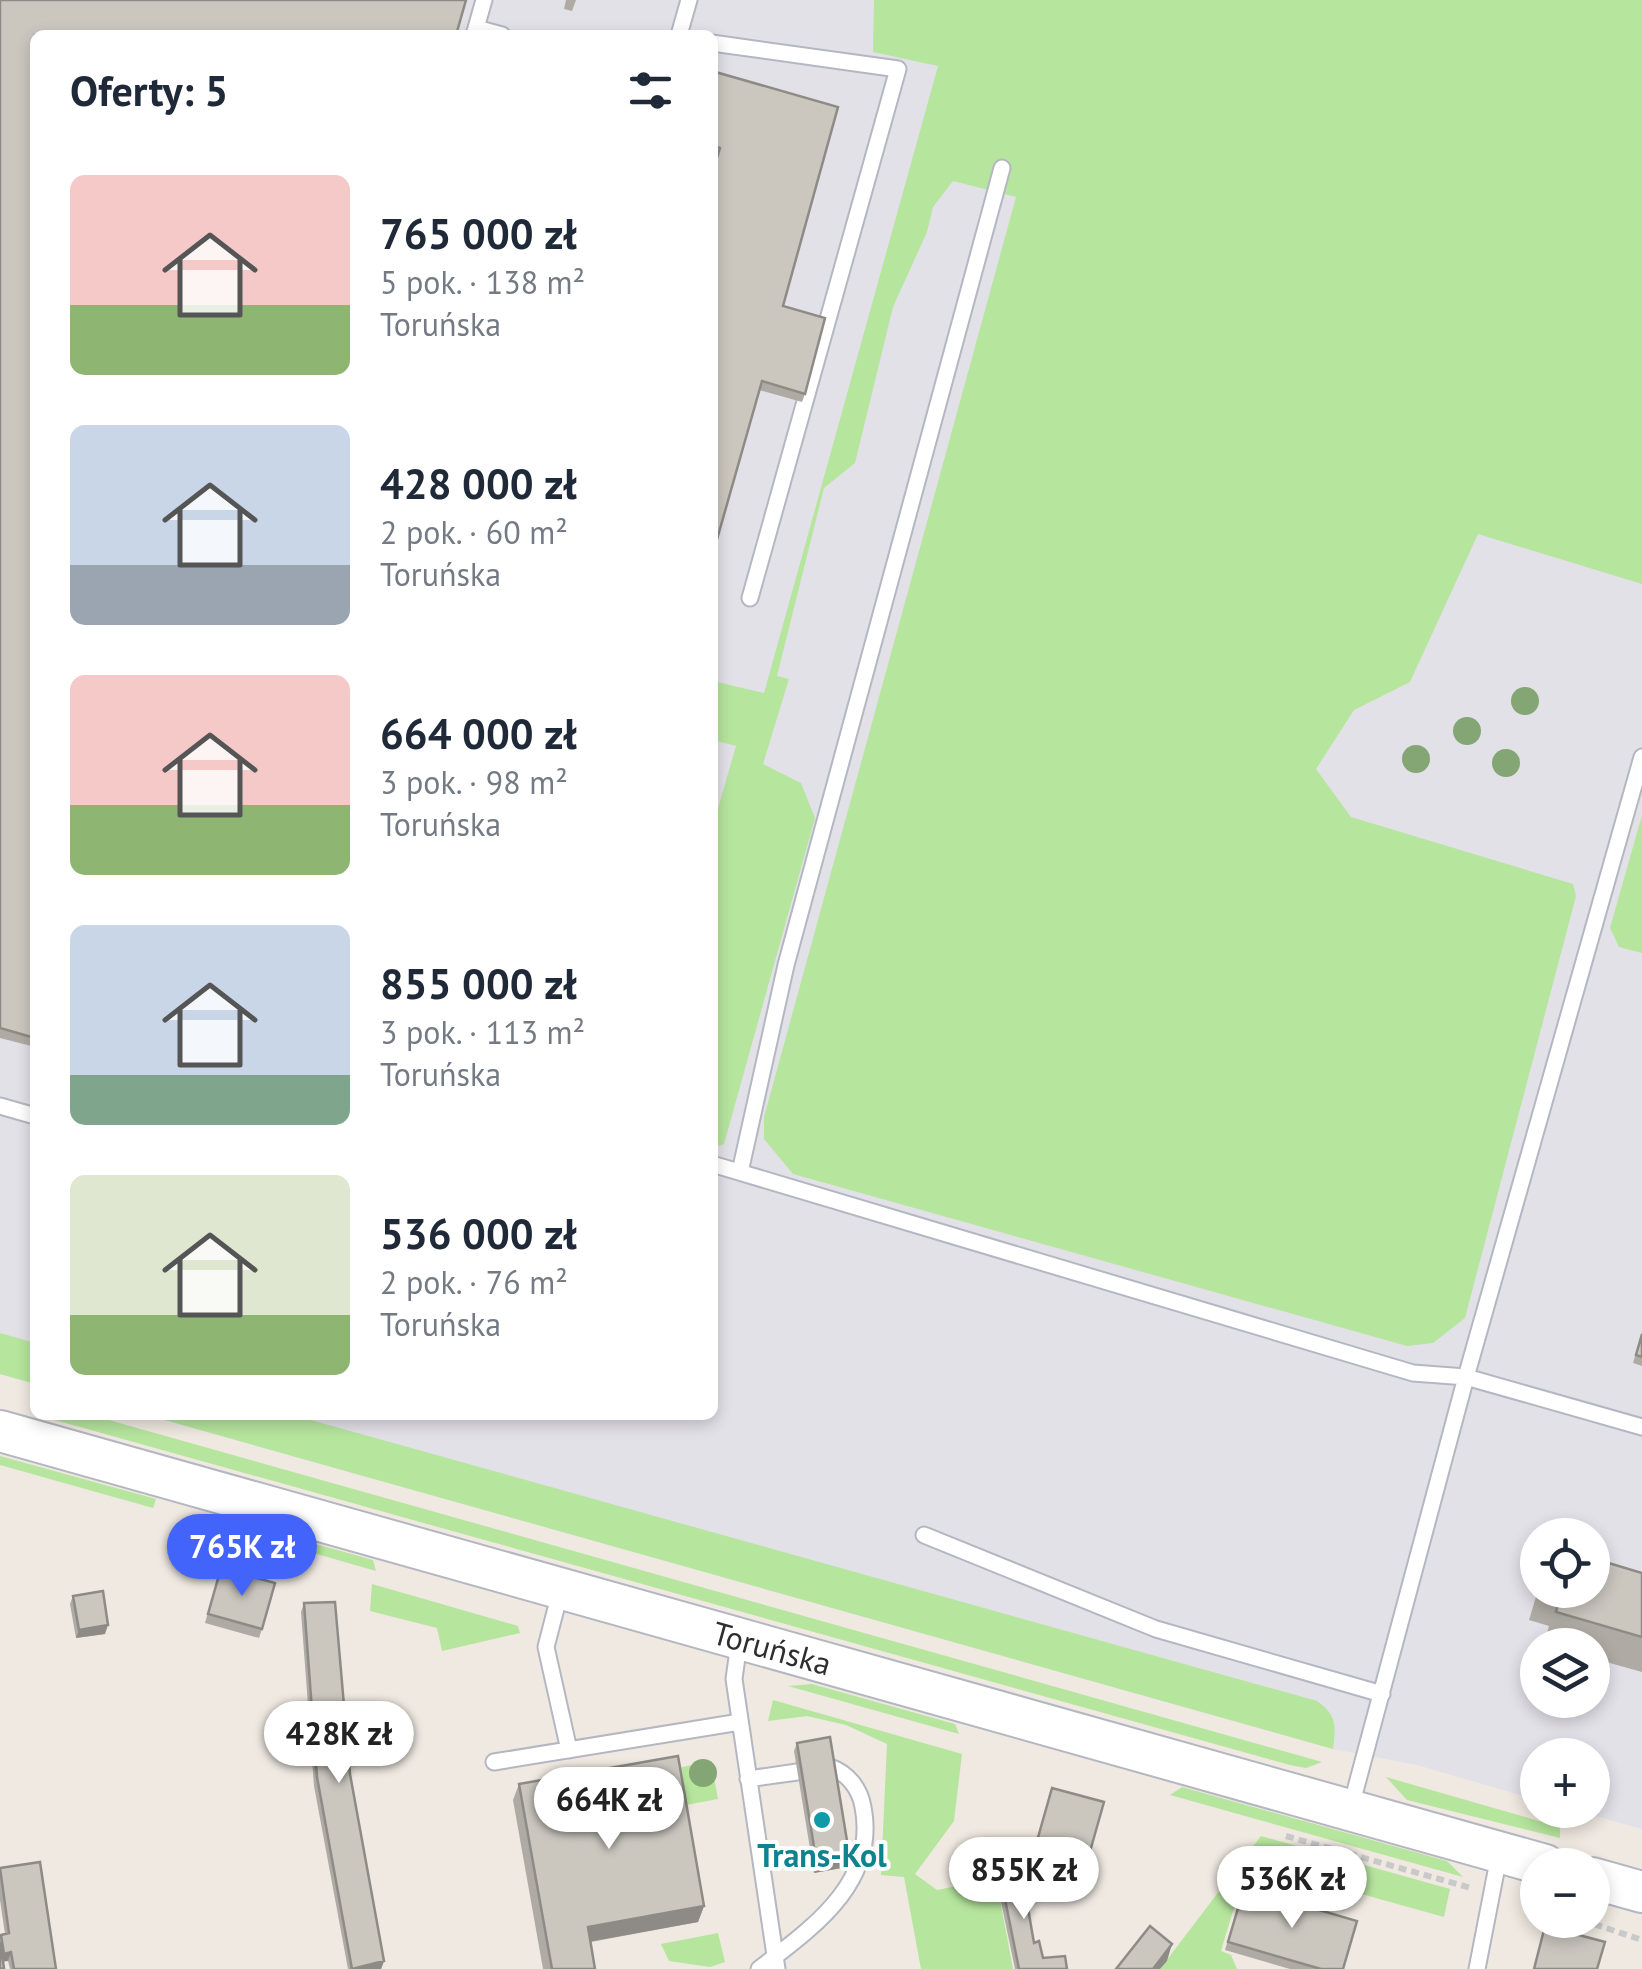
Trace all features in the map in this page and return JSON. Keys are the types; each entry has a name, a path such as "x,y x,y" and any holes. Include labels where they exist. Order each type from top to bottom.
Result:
{"street":[{"name":"Toruńska","path":"0,1431 1520,1858"},
{"path":"1610,1883 1642,1892"}],"lane":[{"path":"475,30 484,0"},
{"path":"680,30 689,0"},
{"path":"718,45 898,69 750,598"},
{"path":"740,1172 786,965 1002,168"},
{"path":"1350,1810 1466,1377 1642,757"},
{"path":"0,1106 30,1115"},
{"path":"718,1166 1412,1374 1466,1377 1642,1428"},
{"path":"924,1535 1156,1628 1382,1694"},
{"path":"562,1588 546,1646 568,1750"},
{"path":"740,1639 734,1678 776,1963"},
{"path":"494,1762 740,1722"},
{"path":"759,1969 776,1963 854,1882 868,1832 861,1796 843,1772 830,1767"},
{"path":"748,1779 797,1772"},
{"path":"1476,1969 1500,1852"}],"path":[{"path":"1610,1929 1642,1940"}],"shaded area":[{"path":"0,0 1642,0 1642,1829 1610,1820 1610,1738 1520,1738 1520,1795 1417,1765 1333,1749 165,1420 718,1420 718,30 30,30 30,1383 0,1374"}],"green space":[{"path":"874,0 1642,0 1642,584 1478,534 1410,682 1354,710 1316,769 1351,817 1573,884 1576,896 1465,1318 1433,1343 1407,1346 793,1174 764,1139 764,1117 1016,197 953,181 933,207 927,232 893,307 855,463 824,488 777,676 789,679 763,764 801,783 815,818 724,1144 718,1146 718,808 736,746 718,741 718,682 764,693 938,66 873,52"},
{"path":"1642,815 1642,953 1619,947 1610,928"},
{"path":"0,1333 30,1342 30,1383 0,1374"},
{"path":"55,1420 109,1420 1322,1762 1306,1768"},
{"path":"165,1420 311,1420 1317,1701 1334,1722 1333,1749"},
{"path":"0,1456 156,1499 153,1508 0,1465"},
{"path":"219,1517 373,1560 376,1571 209,1523"},
{"path":"372,1584 518,1626 520,1633 442,1651 437,1628 370,1611"},
{"path":"812,1684 955,1724 959,1734 788,1686"},
{"path":"773,1700 962,1754 954,1821 915,1874 937,1890 996,1878 1013,1969 921,1969 904,1877 881,1875 887,1744 846,1725 807,1716 768,1721"},
{"path":"711,1761 718,1799 686,1805 678,1768"},
{"path":"1386,1777 1520,1816 1520,1828 1560,1828 1560,1838 1407,1800"},
{"path":"1182,1787 1447,1861 1463,1877 1170,1795"},
{"path":"1261,1836 1450,1889 1444,1917 1265,1867 1238,1894 1221,1951 1231,1955 1237,1969 1160,1969"},
{"path":"718,1933 725,1962 710,1967 669,1961 661,1944"}],"building":[{"path":"0,0 466,0 457,30 30,30 30,1037 0,1028"},
{"path":"718,73 838,107 783,306 825,318 805,394 762,381 718,536 718,154"},
{"path":"1642,1334 1642,1357 1636,1355"},
{"path":"1610,1563 1642,1573 1642,1637 1556,1612 1557,1608 1610,1608"},
{"path":"221,1568 275,1583 262,1629 208,1614"},
{"path":"103,1591 108,1625 79,1630 73,1596"},
{"path":"335,1602 350,1774 384,1961 352,1969 317,1777 304,1603"},
{"name":"Trans-Kol","path":"830,1737 850,1859 817,1865 797,1743"},
{"path":"678,1756 704,1906 588,1927 595,1969 552,1969 519,1784"},
{"path":"1052,1788 1104,1802 1089,1855 1069,1849 1065,1858 1051,1855 1054,1845 1037,1841"},
{"path":"40,1862 56,1969 14,1969 11,1952 4,1954 1,1935 9,1933 0,1868"},
{"path":"1020,1862 1034,1943 1039,1941 1043,1958 1065,1956 1067,1969 1019,1969 998,1864"},
{"path":"1244,1888 1357,1921 1343,1969 1321,1969 1228,1942"},
{"path":"1150,1926 1172,1944 1153,1969 1116,1969"},
{"path":"1542,1938 1590,1938 1605,1942 1597,1969 1534,1969"}],"place":[{"name":"Trans-Kol","path":"822,1820"}]}
